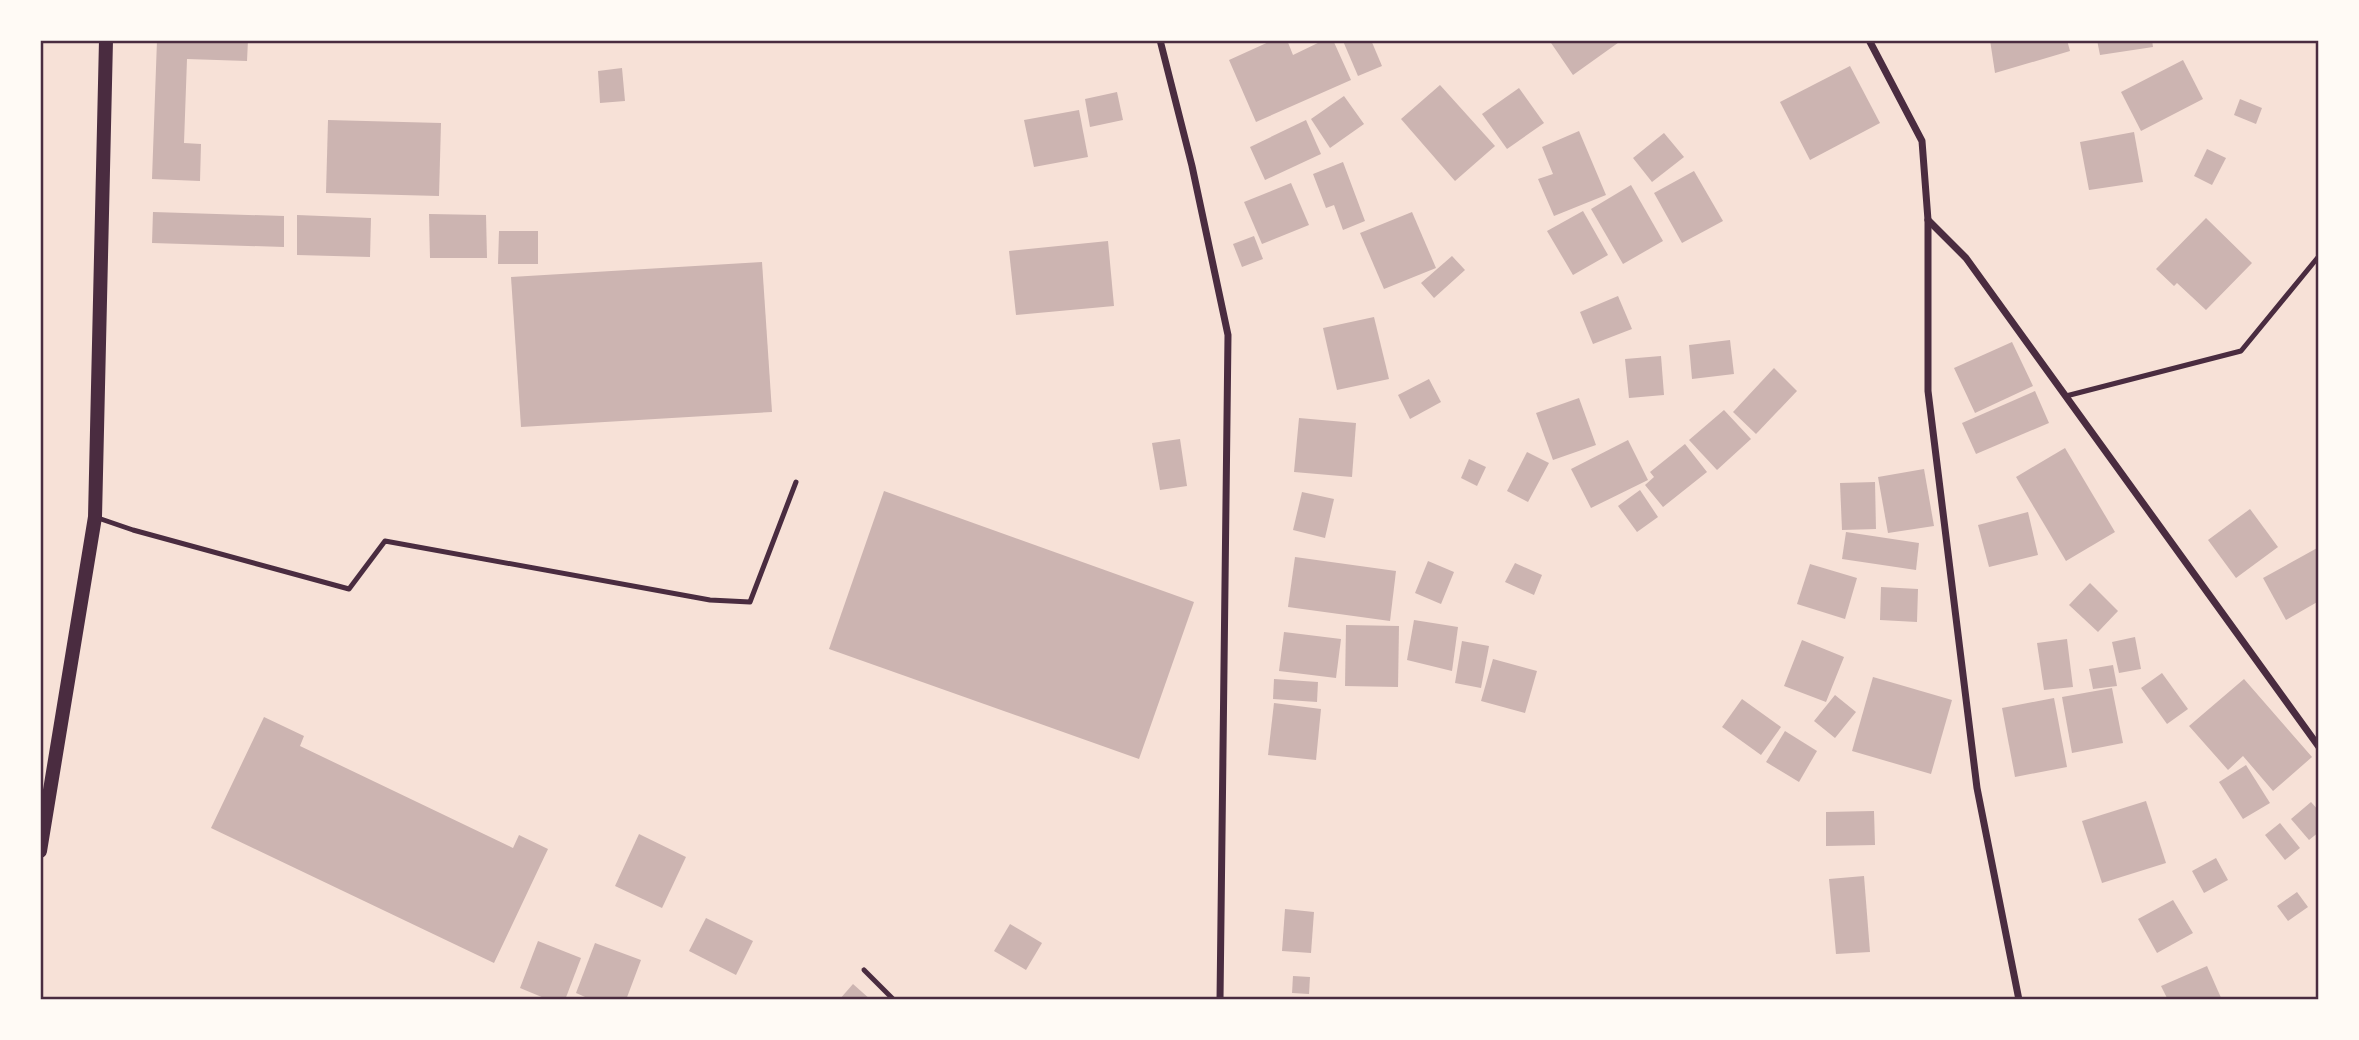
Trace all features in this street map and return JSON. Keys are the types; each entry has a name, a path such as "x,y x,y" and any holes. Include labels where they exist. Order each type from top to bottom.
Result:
{"main road":[{"path":"40,851 95,517 106,40"}],"street":[{"path":"1160,40 1192,166 1228,335 1220,1000"},
{"path":"1869,40 1922,141 1928,220 1930,404 1976,788 2019,1000"},
{"path":"1928,220 1966,258 2319,747"}],"lane":[{"path":"2066,396 2241,351 2319,256"},
{"path":"95,517 133,530 349,589 385,541 710,600 750,602 796,482"},
{"path":"864,970 894,1000"}],"building":[{"path":"157,40 248,40 247,61 187,59 184,143 201,144 200,181 152,179"},
{"path":"1273,40 1287,40 1293,55 1324,40 1333,40 1351,80 1256,122 1229,60"},
{"path":"1371,40 1382,66 1358,76 1343,41"},
{"path":"1549,40 1622,40 1573,75"},
{"path":"1990,40 2067,40 2070,51 1995,73"},
{"path":"2097,40 2152,40 2153,47 2100,55"},
{"path":"2183,60 2203,99 2141,131 2121,92"},
{"path":"1850,66 1880,123 1810,160 1780,102"},
{"path":"622,68 625,101 600,103 598,71"},
{"path":"1440,85 1495,146 1455,181 1401,119"},
{"path":"1519,88 1544,123 1507,149 1482,114"},
{"path":"1117,92 1123,120 1090,127 1085,99"},
{"path":"1344,96 1364,124 1330,148 1311,119"},
{"path":"2240,99 2262,108 2256,124 2234,115"},
{"path":"1079,110 1088,157 1034,167 1024,120"},
{"path":"328,120 441,123 439,196 326,193"},
{"path":"1306,120 1321,154 1265,180 1250,147"},
{"path":"1579,131 1606,195 1554,216 1538,179 1553,174 1542,147"},
{"path":"2134,132 2143,182 2089,190 2080,142"},
{"path":"1664,133 1684,157 1652,182 1633,158"},
{"path":"2207,149 2226,158 2212,185 2194,176"},
{"path":"1343,162 1365,221 1343,230 1334,205 1326,208 1313,174"},
{"path":"1694,171 1723,221 1682,243 1654,193"},
{"path":"1291,183 1309,225 1262,244 1244,202"},
{"path":"1631,185 1663,241 1623,264 1591,209"},
{"path":"1583,211 1608,255 1573,275 1547,231"},
{"path":"153,212 284,216 284,247 152,243"},
{"path":"1412,212 1436,268 1384,289 1360,233"},
{"path":"429,214 486,215 487,258 430,258"},
{"path":"297,215 371,218 370,257 297,255"},
{"path":"2206,218 2252,263 2206,310 2177,283 2174,286 2156,269"},
{"path":"499,231 538,231 538,264 498,264"},
{"path":"1254,236 1263,259 1242,267 1233,244"},
{"path":"1108,241 1114,306 1016,315 1009,251"},
{"path":"1452,256 1465,270 1434,298 1421,283"},
{"path":"762,262 772,412 521,427 511,277"},
{"path":"1618,296 1632,329 1593,344 1580,312"},
{"path":"1374,317 1389,379 1337,390 1323,328"},
{"path":"1730,340 1734,374 1692,379 1689,345"},
{"path":"2012,342 2033,386 1975,413 1954,368"},
{"path":"1661,356 1664,395 1629,398 1625,359"},
{"path":"1774,368 1797,391 1756,434 1733,412"},
{"path":"1429,379 1441,402 1410,419 1398,395"},
{"path":"2035,391 2049,423 1976,454 1962,423"},
{"path":"1579,398 1596,445 1553,460 1536,413"},
{"path":"1724,410 1751,439 1717,470 1689,440"},
{"path":"1299,418 1356,423 1352,477 1294,472"},
{"path":"1180,439 1187,486 1160,490 1152,443"},
{"path":"1628,440 1648,480 1591,508 1571,469"},
{"path":"1685,444 1707,472 1663,507 1645,485 1654,477 1650,472"},
{"path":"2065,448 2115,532 2066,561 2016,477"},
{"path":"1527,452 1549,463 1528,502 1507,491"},
{"path":"1469,459 1486,467 1477,486 1461,478"},
{"path":"1924,469 1934,526 1888,533 1878,477"},
{"path":"1875,482 1876,529 1842,530 1840,483"},
{"path":"1640,490 1658,517 1637,532 1618,506"},
{"path":"884,491 1194,602 1139,759 829,649"},
{"path":"1302,492 1334,499 1325,538 1293,530"},
{"path":"2250,509 2278,547 2236,578 2208,540"},
{"path":"2028,512 2038,555 1989,567 1978,525"},
{"path":"1846,532 1919,543 1916,570 1842,559"},
{"path":"2319,547 2319,601 2286,620 2263,578"},
{"path":"1295,557 1396,571 1390,621 1288,607"},
{"path":"1428,561 1454,572 1441,604 1415,593"},
{"path":"1515,563 1542,575 1534,595 1505,582"},
{"path":"1810,564 1857,578 1845,619 1797,604"},
{"path":"2090,583 2118,611 2098,632 2069,605"},
{"path":"1881,587 1918,589 1917,622 1880,620"},
{"path":"1414,620 1458,627 1452,671 1407,660"},
{"path":"1346,625 1399,626 1398,687 1345,686"},
{"path":"1284,632 1341,639 1336,678 1279,671"},
{"path":"2135,637 2141,669 2119,673 2112,642"},
{"path":"2067,639 2073,687 2044,690 2037,643"},
{"path":"1802,640 1844,657 1826,702 1784,686"},
{"path":"1462,641 1489,646 1481,688 1455,683"},
{"path":"1493,659 1537,671 1525,713 1481,701"},
{"path":"2113,665 2117,686 2093,689 2089,669"},
{"path":"2162,673 2188,709 2167,724 2141,688"},
{"path":"1873,677 1952,700 1931,774 1852,751"},
{"path":"1274,679 1318,682 1317,702 1273,699"},
{"path":"2244,679 2312,757 2273,791 2243,756 2228,770 2189,726"},
{"path":"2112,688 2123,743 2072,753 2062,697"},
{"path":"1835,695 1856,712 1835,738 1814,721"},
{"path":"2054,698 2067,767 2015,777 2002,708"},
{"path":"1742,699 1781,727 1761,755 1722,727"},
{"path":"1274,703 1321,709 1316,760 1268,755"},
{"path":"264,717 304,736 300,746 513,848 519,835 548,849 494,963 211,828"},
{"path":"1785,731 1817,751 1799,782 1766,762"},
{"path":"2246,765 2270,803 2243,819 2219,782"},
{"path":"2146,801 2166,863 2102,883 2082,821"},
{"path":"2311,802 2319,811 2319,832 2309,840 2291,819"},
{"path":"1874,811 1875,845 1826,846 1826,812"},
{"path":"2280,823 2300,848 2285,860 2265,835"},
{"path":"639,834 686,857 662,908 615,886"},
{"path":"2216,858 2228,880 2204,893 2192,871"},
{"path":"1864,876 1870,952 1836,954 1829,879"},
{"path":"2297,892 2308,907 2288,921 2277,906"},
{"path":"2173,900 2193,933 2157,953 2138,919"},
{"path":"1285,909 1314,912 1311,953 1282,951"},
{"path":"706,918 753,941 736,975 689,951"},
{"path":"1010,924 1042,943 1026,970 994,951"},
{"path":"538,941 581,958 565,1000 549,1000 520,988"},
{"path":"595,943 641,960 626,1000 592,1000 576,993"},
{"path":"2207,966 2222,1000 2168,1000 2161,986"},
{"path":"1293,976 1310,977 1309,994 1292,993"},
{"path":"853,984 871,1000 839,1000"}]}
